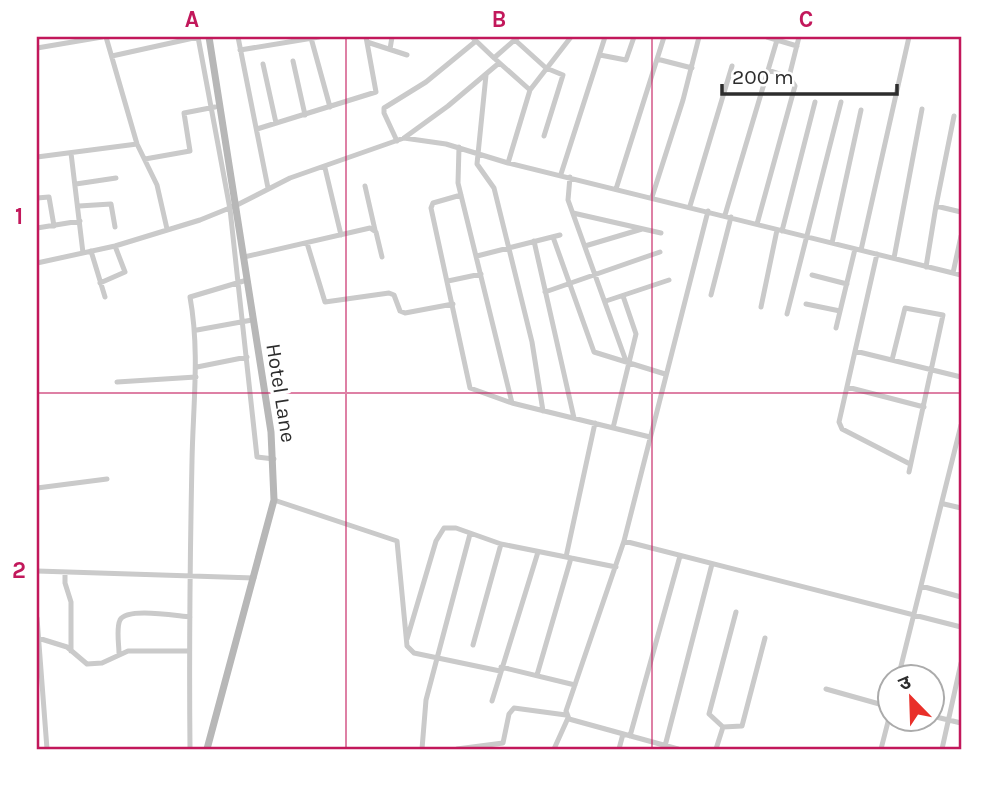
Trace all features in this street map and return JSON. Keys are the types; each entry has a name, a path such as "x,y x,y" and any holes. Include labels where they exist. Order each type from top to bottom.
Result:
{"street":[{"path":"55,37 57,45"},
{"path":"37,48 104,37 137,144 157,185 167,229"},
{"path":"112,57 198,37 216,106 184,113 190,151 145,159"},
{"name":"Hotel Lane","path":"207,749 250,577 274,500 242,281 244,257 216,106 209,37"},
{"path":"238,37 268,188"},
{"path":"240,50 319,37"},
{"path":"390,49 392,37"},
{"path":"508,163 530,90 571,37"},
{"path":"561,174 605,37"},
{"path":"600,55 626,60 634,37"},
{"path":"616,189 664,37"},
{"path":"652,197 699,37"},
{"path":"767,37 797,46"},
{"path":"789,77 799,37"},
{"path":"836,328 858,249 909,37"},
{"path":"311,38 330,107"},
{"path":"37,263 115,246 233,207 268,188 401,139 486,75 517,38 546,68 562,73 544,136"},
{"path":"257,129 377,91 366,39"},
{"path":"366,39 407,55"},
{"path":"530,90 474,39 426,82 384,108 384,113 401,139 459,147 508,163 961,275"},
{"path":"711,295 728,216 777,40"},
{"path":"657,59 692,68"},
{"path":"292,61 305,115"},
{"path":"262,64 276,123"},
{"path":"690,206 732,66"},
{"path":"757,224 795,86 789,77 768,70"},
{"path":"486,75 478,168 494,188 532,342 543,411"},
{"path":"761,307 815,102"},
{"path":"787,314 841,102"},
{"path":"894,258 922,109"},
{"path":"832,243 861,110"},
{"path":"926,267 954,116"},
{"path":"37,157 137,144"},
{"path":"459,147 457,168 461,195 512,403"},
{"path":"71,153 83,253"},
{"path":"325,168 341,235"},
{"path":"570,177 567,194 628,361"},
{"path":"76,184 116,178"},
{"path":"365,186 382,257"},
{"path":"461,195 431,205 470,388 512,403 650,437"},
{"path":"37,198 49,197 54,226"},
{"path":"79,206 111,204 115,227"},
{"path":"936,206 961,212"},
{"path":"190,749 190,575 197,367 197,330 191,295 242,281 233,207"},
{"path":"554,749 567,717 575,685 624,541 708,211"},
{"path":"573,213 661,233"},
{"path":"37,228 80,221"},
{"path":"585,246 642,229"},
{"path":"244,257 375,230"},
{"path":"477,257 556,236 568,285 594,352 665,374"},
{"path":"953,273 961,236"},
{"path":"534,242 575,418"},
{"path":"307,243 321,298 326,302 389,293 394,295 400,311 405,313 453,304"},
{"path":"100,283 125,272 115,246"},
{"path":"91,251 105,297"},
{"path":"545,292 660,252"},
{"path":"877,254 839,418 842,429 911,464"},
{"path":"448,281 481,274"},
{"path":"812,275 847,284"},
{"path":"607,301 670,280"},
{"path":"613,428 635,326 623,296"},
{"path":"806,304 840,311"},
{"path":"891,360 905,308 940,314 944,321 909,472"},
{"path":"197,330 247,321 247,357 257,457 268,460"},
{"path":"855,351 961,377"},
{"path":"197,367 247,357"},
{"path":"117,382 196,377"},
{"path":"847,387 923,407"},
{"path":"537,675 569,558 595,423"},
{"path":"901,664 944,504 961,425"},
{"path":"37,488 107,479"},
{"path":"274,500 397,541 406,642 414,653 537,675 575,685"},
{"path":"944,504 961,508"},
{"path":"406,642 439,533 449,527 502,544 616,567"},
{"path":"422,749 426,700 470,534"},
{"path":"624,541 961,627"},
{"path":"473,645 502,544"},
{"path":"492,701 538,552"},
{"path":"619,749 627,735 680,556"},
{"path":"665,746 712,564"},
{"path":"37,571 250,577"},
{"path":"65,572 71,606 71,651"},
{"path":"921,586 961,597"},
{"path":"736,612 709,714 723,727 738,729 742,726 765,638"},
{"path":"119,653 119,622 122,617 141,613 190,617"},
{"path":"37,618 38,664 47,749"},
{"path":"38,638 60,643 82,662 95,664 119,653 144,650 189,651"},
{"path":"942,749 961,663"},
{"path":"826,690 876,703"},
{"path":"457,749 482,744 494,748 503,743 509,714 514,708 567,717 678,749"},
{"path":"948,720 961,723"},
{"path":"716,749 723,727"}]}
